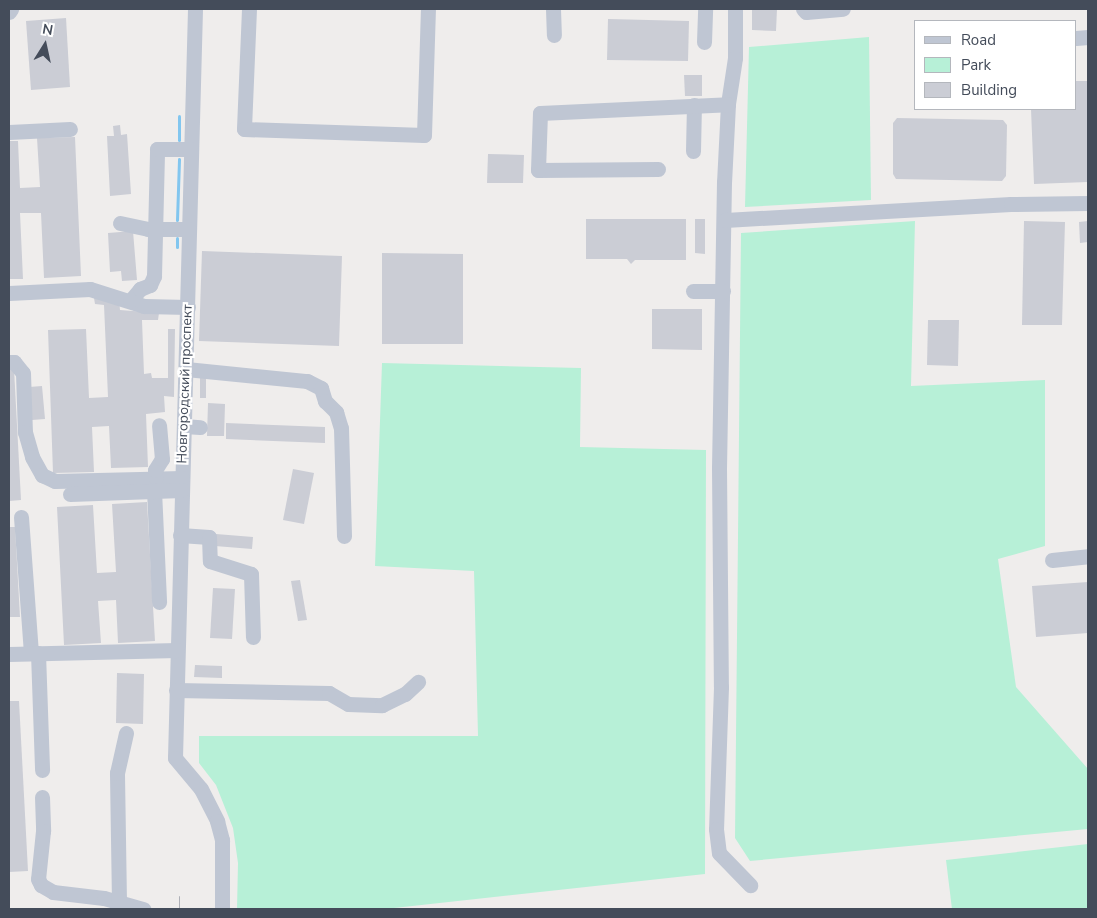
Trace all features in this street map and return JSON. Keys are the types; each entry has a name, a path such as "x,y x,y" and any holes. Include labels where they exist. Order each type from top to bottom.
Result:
{"street":[{"name":"Новгородский проспект","path":"195,9 175,758 201,789 217,821 222,840 222,909"},
{"path":"250,9 244,128 424,136 428,9"},
{"path":"553,9 554,35"},
{"path":"704,42 705,9"},
{"path":"735,9 735,58 728,104 723,291 719,468 721,687 716,829 719,852 732,870 750,886"},
{"path":"803,9 806,12 843,9"},
{"path":"658,170 538,170 540,113 728,104"},
{"path":"693,151 694,106"},
{"path":"9,132 70,129"},
{"path":"130,301 140,289 150,285 154,276 157,149 191,149"},
{"path":"725,220 1012,204 1088,203"},
{"path":"120,223 156,229 189,229"},
{"path":"9,292 90,289 144,306 188,307"},
{"path":"693,291 723,291"},
{"path":"9,362 14,362 23,374 25,432 32,457 42,475 55,482 182,484"},
{"path":"186,369 307,381 321,388 325,401 336,412 341,428 344,536"},
{"path":"159,424 162,459 155,470 159,602"},
{"path":"184,426 200,427"},
{"path":"70,494 155,484"},
{"path":"21,517 35,653 42,770"},
{"path":"180,535 209,537 210,561 251,574 253,637"},
{"path":"1052,560 1088,556"},
{"path":"9,653 177,650"},
{"path":"176,690 329,693 348,704 382,705 405,694 418,682"},
{"path":"119,902 117,773 126,733"},
{"path":"42,797 43,832 38,879 42,885 53,892 119,902 143,909"}],"green space":[{"path":"869,37 871,200 745,207 749,47"},
{"path":"915,221 911,386 1045,380 1045,546 998,559 1016,687 1088,769 1088,829 750,861 735,838 741,233"},
{"path":"382,363 581,368 580,447 706,450 705,874 385,909 237,909 238,863 233,828 216,785 199,763 199,736 478,736 474,571 375,566"},
{"path":"1088,844 1088,909 952,909 946,860"}],"building":[{"path":"752,9 777,9 776,31 752,30"},
{"path":"66,18 70,87 31,90 26,21"},
{"path":"608,19 689,21 688,61 607,60"},
{"path":"684,75 702,75 702,96 685,96"},
{"path":"1077,81 1088,81 1088,182 1034,184 1031,110 1077,110"},
{"path":"897,118 1003,120 1007,125 1006,176 1002,181 896,179 893,174 893,123"},
{"path":"120,125 121,135 127,134 131,194 110,196 107,136 114,136 113,126"},
{"path":"75,137 81,276 44,278 41,213 20,213 23,279 9,279 9,141 18,141 20,188 40,187 37,138"},
{"path":"488,154 524,155 523,183 487,183"},
{"path":"586,219 686,219 686,260 635,260 631,264 627,259 586,259"},
{"path":"695,219 705,219 705,254 695,253"},
{"path":"1024,221 1065,222 1062,325 1022,325"},
{"path":"1088,221 1088,242 1080,243 1079,222"},
{"path":"133,231 137,280 122,281 121,271 110,272 108,233"},
{"path":"202,251 342,256 339,346 199,341"},
{"path":"382,253 463,254 463,344 382,344"},
{"path":"94,298 119,300 120,310 159,313 158,320 142,320 144,374 151,373 152,378 168,378 168,329 175,329 174,397 164,396 165,412 146,414 148,467 111,468 109,426 92,427 94,472 53,473 48,330 86,329 89,398 108,397 104,305 95,304"},
{"path":"652,309 702,309 702,350 652,349"},
{"path":"928,320 959,320 958,366 927,365"},
{"path":"9,369 14,369 21,500 9,501"},
{"path":"200,378 206,378 206,398 200,398"},
{"path":"42,386 45,419 32,420 29,387"},
{"path":"208,403 225,404 224,436 207,436"},
{"path":"226,423 325,427 325,443 226,439"},
{"path":"293,469 314,473 304,524 283,520"},
{"path":"147,502 155,641 118,643 116,600 98,601 101,643 64,645 57,507 93,505 97,573 116,572 112,504"},
{"path":"9,527 15,527 20,617 9,617"},
{"path":"216,534 253,537 252,549 215,546"},
{"path":"300,580 307,620 298,621 291,581"},
{"path":"1088,582 1088,633 1036,637 1032,586"},
{"path":"213,588 235,589 232,639 210,638"},
{"path":"195,665 222,666 222,678 194,677"},
{"path":"117,673 144,674 143,724 116,723"},
{"path":"9,701 19,701 28,871 9,872"}],"waterway":[{"path":"179,116 179,140"},
{"path":"177,220 179,159"},
{"path":"177,238 177,247"}],"tram line":[{"path":"179,896 179,909"}]}
